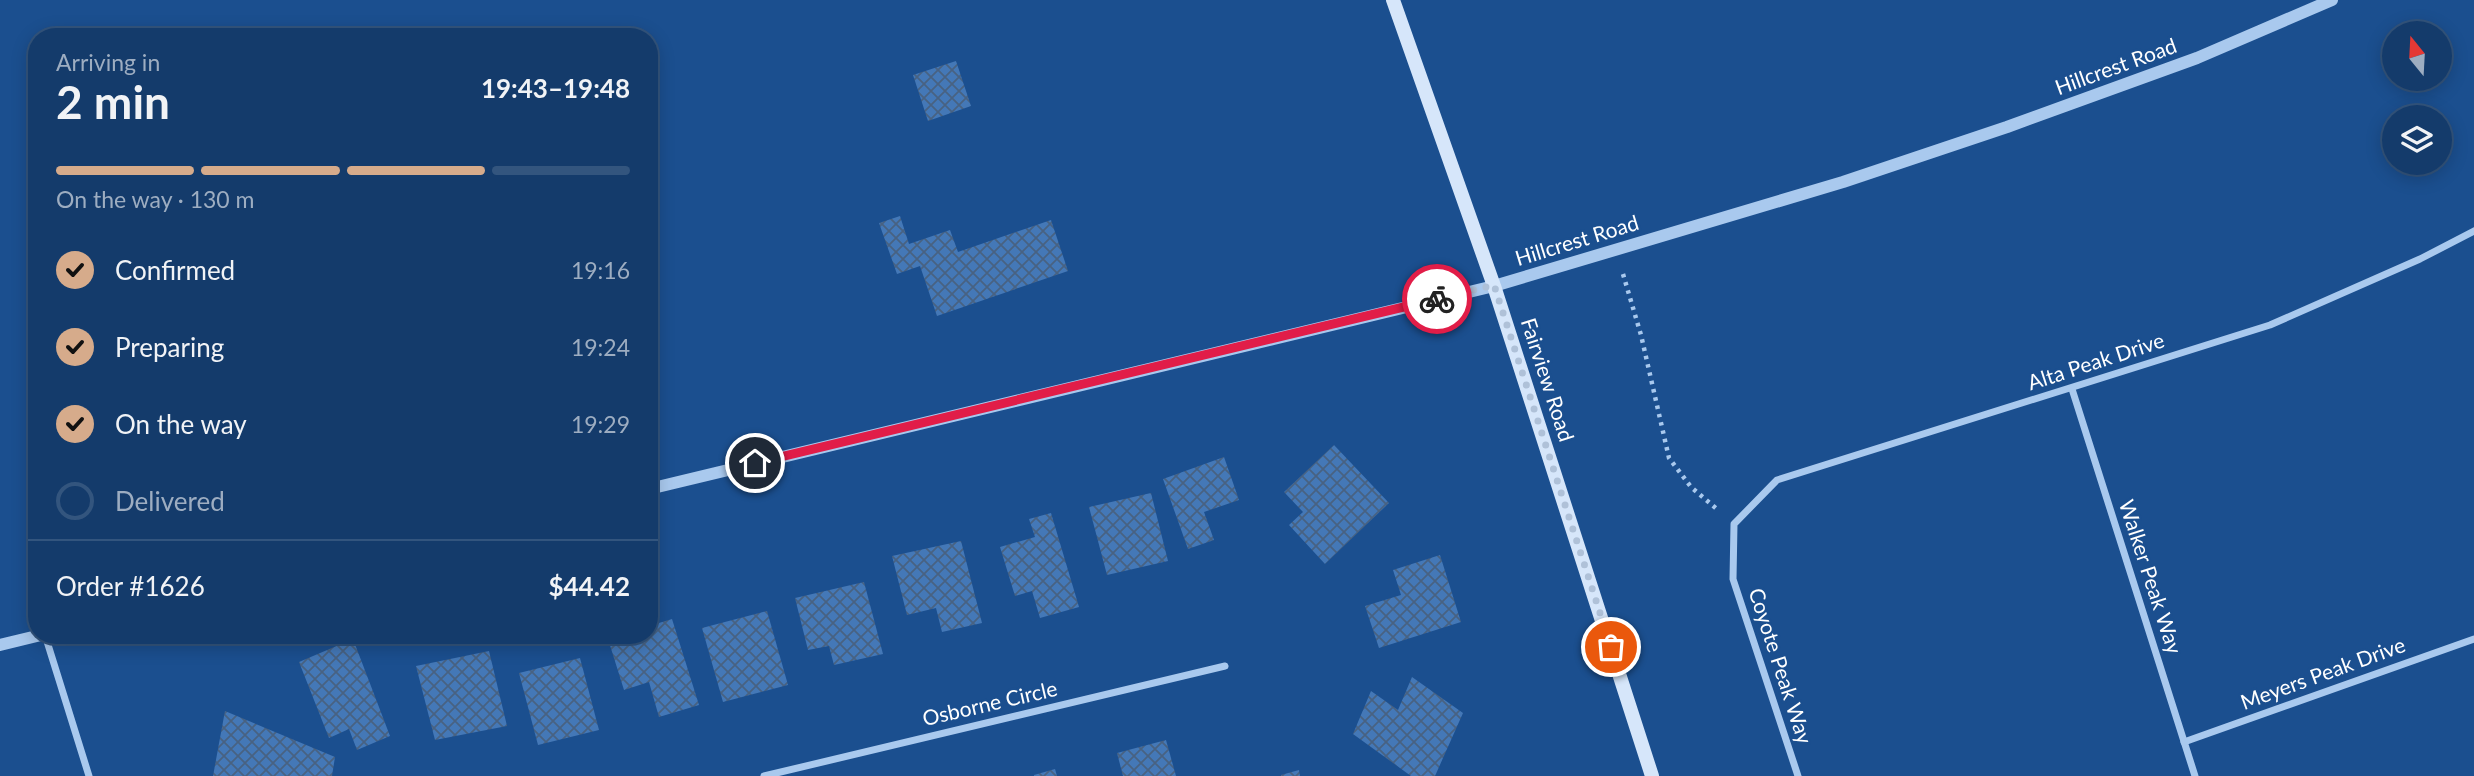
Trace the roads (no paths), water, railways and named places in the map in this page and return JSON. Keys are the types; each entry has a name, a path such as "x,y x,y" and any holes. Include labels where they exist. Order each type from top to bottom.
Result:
{"main road":[{"name":"Fairview Road","path":"1393,0 1494,285 1652,776"}],"street":[{"name":"Hillcrest Road","path":"658,487 1494,285 1843,182 2007,127 2197,58 2332,0"},
{"name":"Alta Peak Drive","path":"1734,524 1777,481 2270,325 2420,259 2474,231"},
{"name":"Walker Peak Way","path":"2072,389 2195,776"},
{"name":"Coyote Peak Way","path":"1734,524 1733,579 1798,776"},
{"path":"0,645 28,638"},
{"name":"Meyers Peak Drive","path":"2184,742 2474,639"},
{"path":"46,644 89,776"},
{"name":"Osborne Circle","path":"764,776 1225,666"}]}
